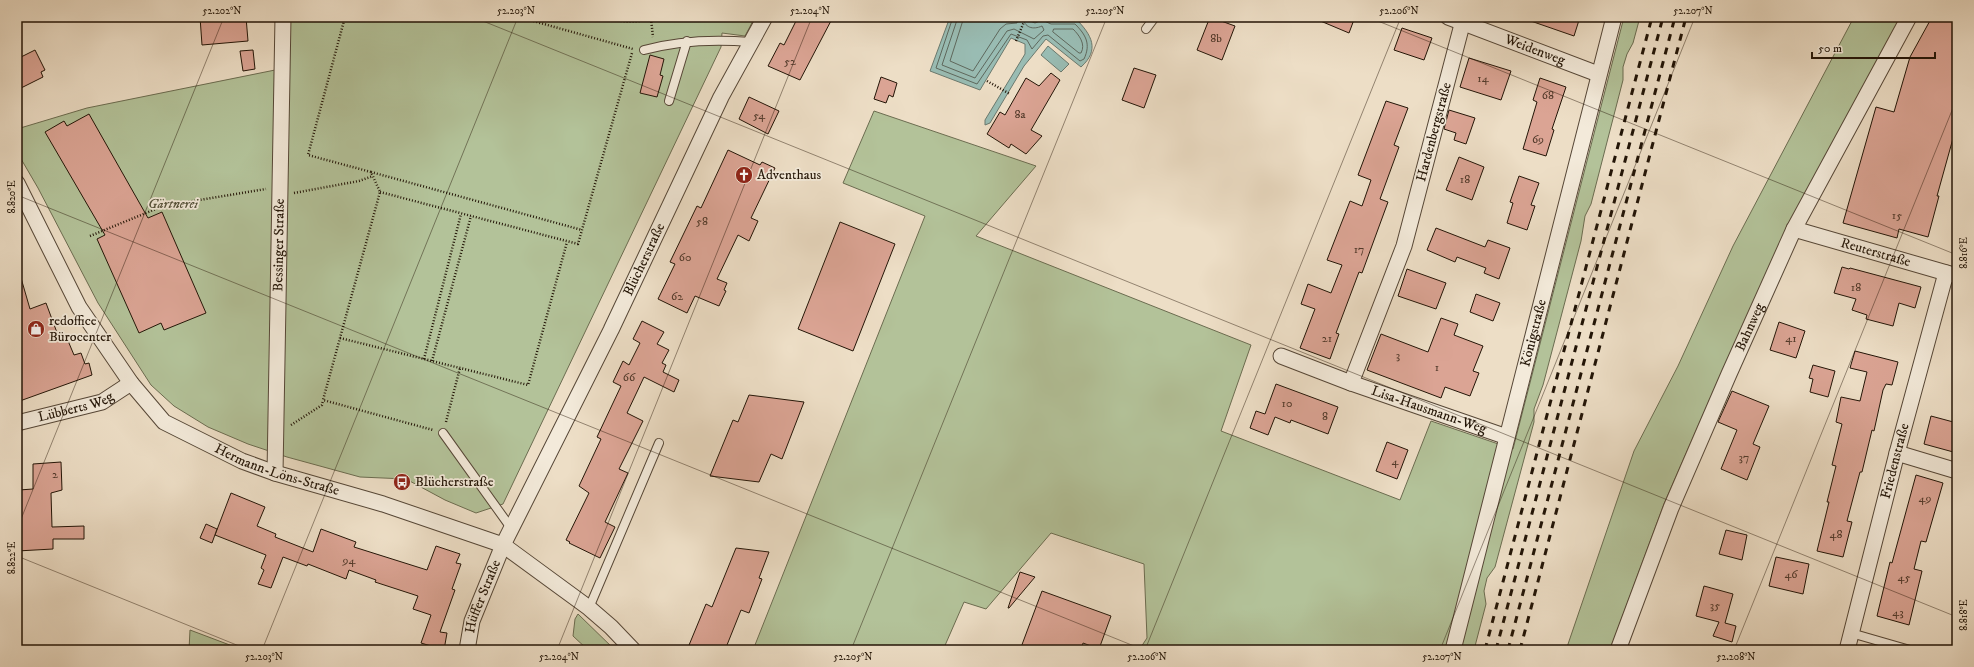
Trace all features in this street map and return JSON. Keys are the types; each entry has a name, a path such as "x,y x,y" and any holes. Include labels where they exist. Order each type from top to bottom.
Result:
{"street":[{"name":"Bessinger Straße","path":"275,473 283,17"},
{"name":"Blücherstraße","path":"503,545 611,330 721,97 764,17"},
{"name":"Weidenweg","path":"1448,17 1463,20 1598,74"},
{"name":"Königstraße","path":"1453,650 1598,74 1614,17"},
{"name":"Bahnweg","path":"1618,650 1671,508 1728,374 1794,229 1909,17"},
{"name":"Hardenbergstraße","path":"1351,382 1404,246 1463,20"},
{"name":"Hermann-Löns-Straße","path":"17,183 79,306 131,383 164,422 242,461 275,473 383,504 503,545 589,608 611,627 633,650"},
{"name":"Reuterstraße","path":"1794,229 1951,275"},
{"name":"Friedenstraße","path":"1847,650 1897,453 1951,275"},
{"name":"Lisa-Hausmann-Weg","path":"1281,356 1507,437"},
{"name":"Lübberts Weg","path":"17,422 102,402 131,383"},
{"path":"1897,453 1957,472"},
{"name":"Hüffer Straße","path":"467,650 472,622 503,545"}],"lane":[{"path":"1146,29 1155,17"},
{"path":"644,50 687,41 720,40 751,42"},
{"path":"669,101 687,41"},
{"path":"443,433 511,528"},
{"path":"589,608 659,443"},
{"path":"1851,633 1910,650"}],"path":[{"path":"345,17 308,155 582,230"},
{"path":"519,17 633,49 644,50"},
{"path":"600,17 618,22 646,21 657,17"},
{"path":"1016,41 1026,17"},
{"path":"651,19 655,47"},
{"path":"380,192 578,244 633,49"},
{"path":"987,81 1010,93"},
{"path":"275,435 322,404 380,192 371,172"},
{"path":"293,194 359,181 372,176"},
{"path":"90,236 163,206 280,187"},
{"path":"424,359 461,214"},
{"path":"432,361 471,216"},
{"path":"340,338 528,385 567,242"},
{"path":"323,400 443,433 460,368"}],"green space":[{"name":"Gärtnerei","path":"286,17 755,17 745,36 722,33 721,47 503,504 476,513 445,500 406,479 360,477 287,457 248,444 208,427 174,406 151,385 98,303 38,188 17,152 17,129 87,108 285,68"},
{"path":"1624,17 1640,17 1633,43 1627,54 1623,67 1623,80 1591,204 1585,216 1581,241 1543,385 1534,409 1534,422 1495,567 1487,578 1484,591 1486,604 1474,650 1139,650 1147,638 1144,564 1051,533 986,609 964,602 943,650 753,650 925,216 843,183 874,111 1036,166 976,236 1251,345 1221,431 1400,500 1431,421 1513,449"},
{"path":"1854,17 1901,17 1795,221 1723,369 1664,504 1610,650 1566,650 1634,451 1678,366 1733,246"},
{"path":"578,614 615,650 588,650 573,636 575,619"},
{"path":"190,630 243,650 189,650"}],"water":[{"path":"950,17 1026,17 1035,19 1040,17 1051,20 1076,19 1090,37 1092,49 1087,61 1081,67 1046,39 1024,66 990,123 985,125 985,120 1025,54 1025,44 1011,38 980,90 930,71"},
{"path":"1048,46 1069,64 1061,72 1041,55"}],"building":[{"path":"200,17 246,17 248,41 202,45"},
{"path":"798,17 833,17 800,80 768,66 780,43 784,45"},
{"path":"1210,17 1235,26 1222,60 1197,50"},
{"path":"1311,17 1355,17 1349,33"},
{"path":"1525,17 1580,17 1574,36 1525,19"},
{"path":"1932,17 1957,17 1957,124 1937,196 1939,196 1928,237 1899,229 1897,238 1843,223 1876,107 1894,112 1910,57"},
{"path":"1402,28 1432,38 1424,60 1394,50"},
{"path":"35,50 45,70 41,72 43,77 17,90 17,59"},
{"path":"253,50 255,69 243,71 240,51"},
{"path":"650,55 664,59 660,75 663,76 657,97 640,93"},
{"path":"1469,58 1511,71 1501,100 1460,87"},
{"path":"1134,68 1156,75 1144,108 1122,100"},
{"path":"1051,73 1060,80 1031,130 1042,136 1026,154 1011,144 1009,148 987,134 1000,112 1005,115 1026,78 1039,86"},
{"path":"881,77 897,83 893,97 889,95 886,103 874,99"},
{"path":"1540,78 1566,87 1552,129 1554,130 1546,156 1523,149 1537,102 1533,100"},
{"path":"749,97 779,111 768,134 739,119"},
{"path":"1386,101 1408,108 1394,145 1399,147 1380,199 1388,202 1362,273 1359,272 1336,333 1339,334 1330,359 1300,348 1315,309 1301,304 1308,284 1331,293 1342,265 1327,260 1350,201 1362,206 1371,180 1358,175"},
{"path":"1449,110 1475,118 1466,144 1454,140 1456,133 1444,129"},
{"path":"89,114 148,218 162,212 206,313 164,330 161,323 139,333 97,239 105,235 45,132 64,121 67,126"},
{"path":"728,150 760,165 762,162 775,168 751,218 758,221 749,241 738,235 717,279 727,283 724,290 726,291 719,306 695,296 687,313 658,299 675,264 670,262 697,206 701,208"},
{"path":"1459,157 1484,167 1472,200 1446,190"},
{"path":"1519,176 1539,183 1531,205 1535,206 1527,230 1507,223 1513,203 1510,202"},
{"path":"840,222 895,244 853,351 798,329"},
{"path":"1436,228 1485,247 1488,240 1510,248 1499,279 1484,273 1486,268 1457,257 1455,262 1427,250"},
{"path":"1842,267 1921,287 1915,308 1899,303 1893,326 1866,319 1867,315 1852,310 1856,299 1834,293"},
{"path":"1407,269 1446,283 1436,309 1398,296"},
{"path":"17,278 21,278 30,309 46,303 59,338 66,336 74,355 81,353 85,364 89,363 92,375 17,402"},
{"path":"1476,294 1500,303 1493,321 1470,312"},
{"path":"1441,318 1458,324 1454,335 1483,346 1473,371 1479,373 1470,396 1445,387 1441,398 1367,370 1381,334 1428,352"},
{"path":"642,321 664,332 657,344 669,350 662,363 666,365 663,372 679,380 674,392 644,377 627,413 643,421 619,469 628,473 605,522 615,527 600,558 569,543 570,542 566,540 589,493 579,486 601,439 597,437 621,386 613,382 623,361 629,365 640,343 633,339"},
{"path":"1779,322 1805,331 1796,358 1770,350"},
{"path":"1855,351 1898,362 1892,385 1886,384 1883,390 1874,431 1872,430 1862,472 1860,472 1847,521 1852,522 1843,557 1817,551 1836,466 1832,465 1842,424 1836,422 1841,397 1860,401 1867,372 1850,368"},
{"path":"1813,365 1835,371 1828,397 1810,392 1813,379 1809,378"},
{"path":"1276,384 1338,407 1328,434 1291,420 1290,423 1275,417 1268,435 1250,428 1256,411 1265,414"},
{"path":"1732,391 1769,406 1753,444 1760,447 1747,480 1721,469 1737,430 1718,422"},
{"path":"749,395 804,402 782,459 771,454 759,482 710,476 733,420 738,422"},
{"path":"1931,416 1957,423 1957,453 1924,444"},
{"path":"1387,442 1408,450 1397,479 1376,471"},
{"path":"61,462 62,490 51,493 52,527 84,526 84,539 53,539 53,549 17,551 17,512 20,512 19,490 33,489 33,464"},
{"path":"1916,475 1943,483 1926,542 1921,541 1914,569 1922,571 1909,625 1877,616 1890,562 1892,563"},
{"path":"231,493 265,507 257,526 276,534 275,537 313,552 321,529 356,542 354,547 427,570 436,546 460,554 456,563 461,564 452,589 455,590 440,632 447,633 444,650 421,643 431,615 413,609 418,596 375,582 376,580 349,570 346,579 308,564 307,566 283,557 271,588 258,584 264,570 261,568 266,555 215,535"},
{"path":"206,524 217,529 212,543 200,538"},
{"path":"1726,530 1747,535 1742,560 1719,554"},
{"path":"736,548 769,552 759,578 762,579 749,613 741,610 725,650 687,650 706,604 712,607"},
{"path":"1776,557 1809,564 1803,594 1769,586"},
{"path":"1020,572 1035,577 1008,608"},
{"path":"1704,586 1733,594 1725,623 1736,626 1732,642 1713,636 1719,622 1696,616"},
{"path":"1042,591 1111,616 1099,649 1083,643 1081,650 1020,650"}],"railway":[{"path":"1485,650 1652,17"},
{"path":"1496,650 1663,17"},
{"path":"1508,650 1675,17"},
{"path":"1520,650 1686,17"}],"place":[{"name":"Adventhaus","path":"744,175"},
{"name":"redoffice Bürocenter","path":"36,329"},
{"name":"Blücherstraße","path":"402,482"}]}
